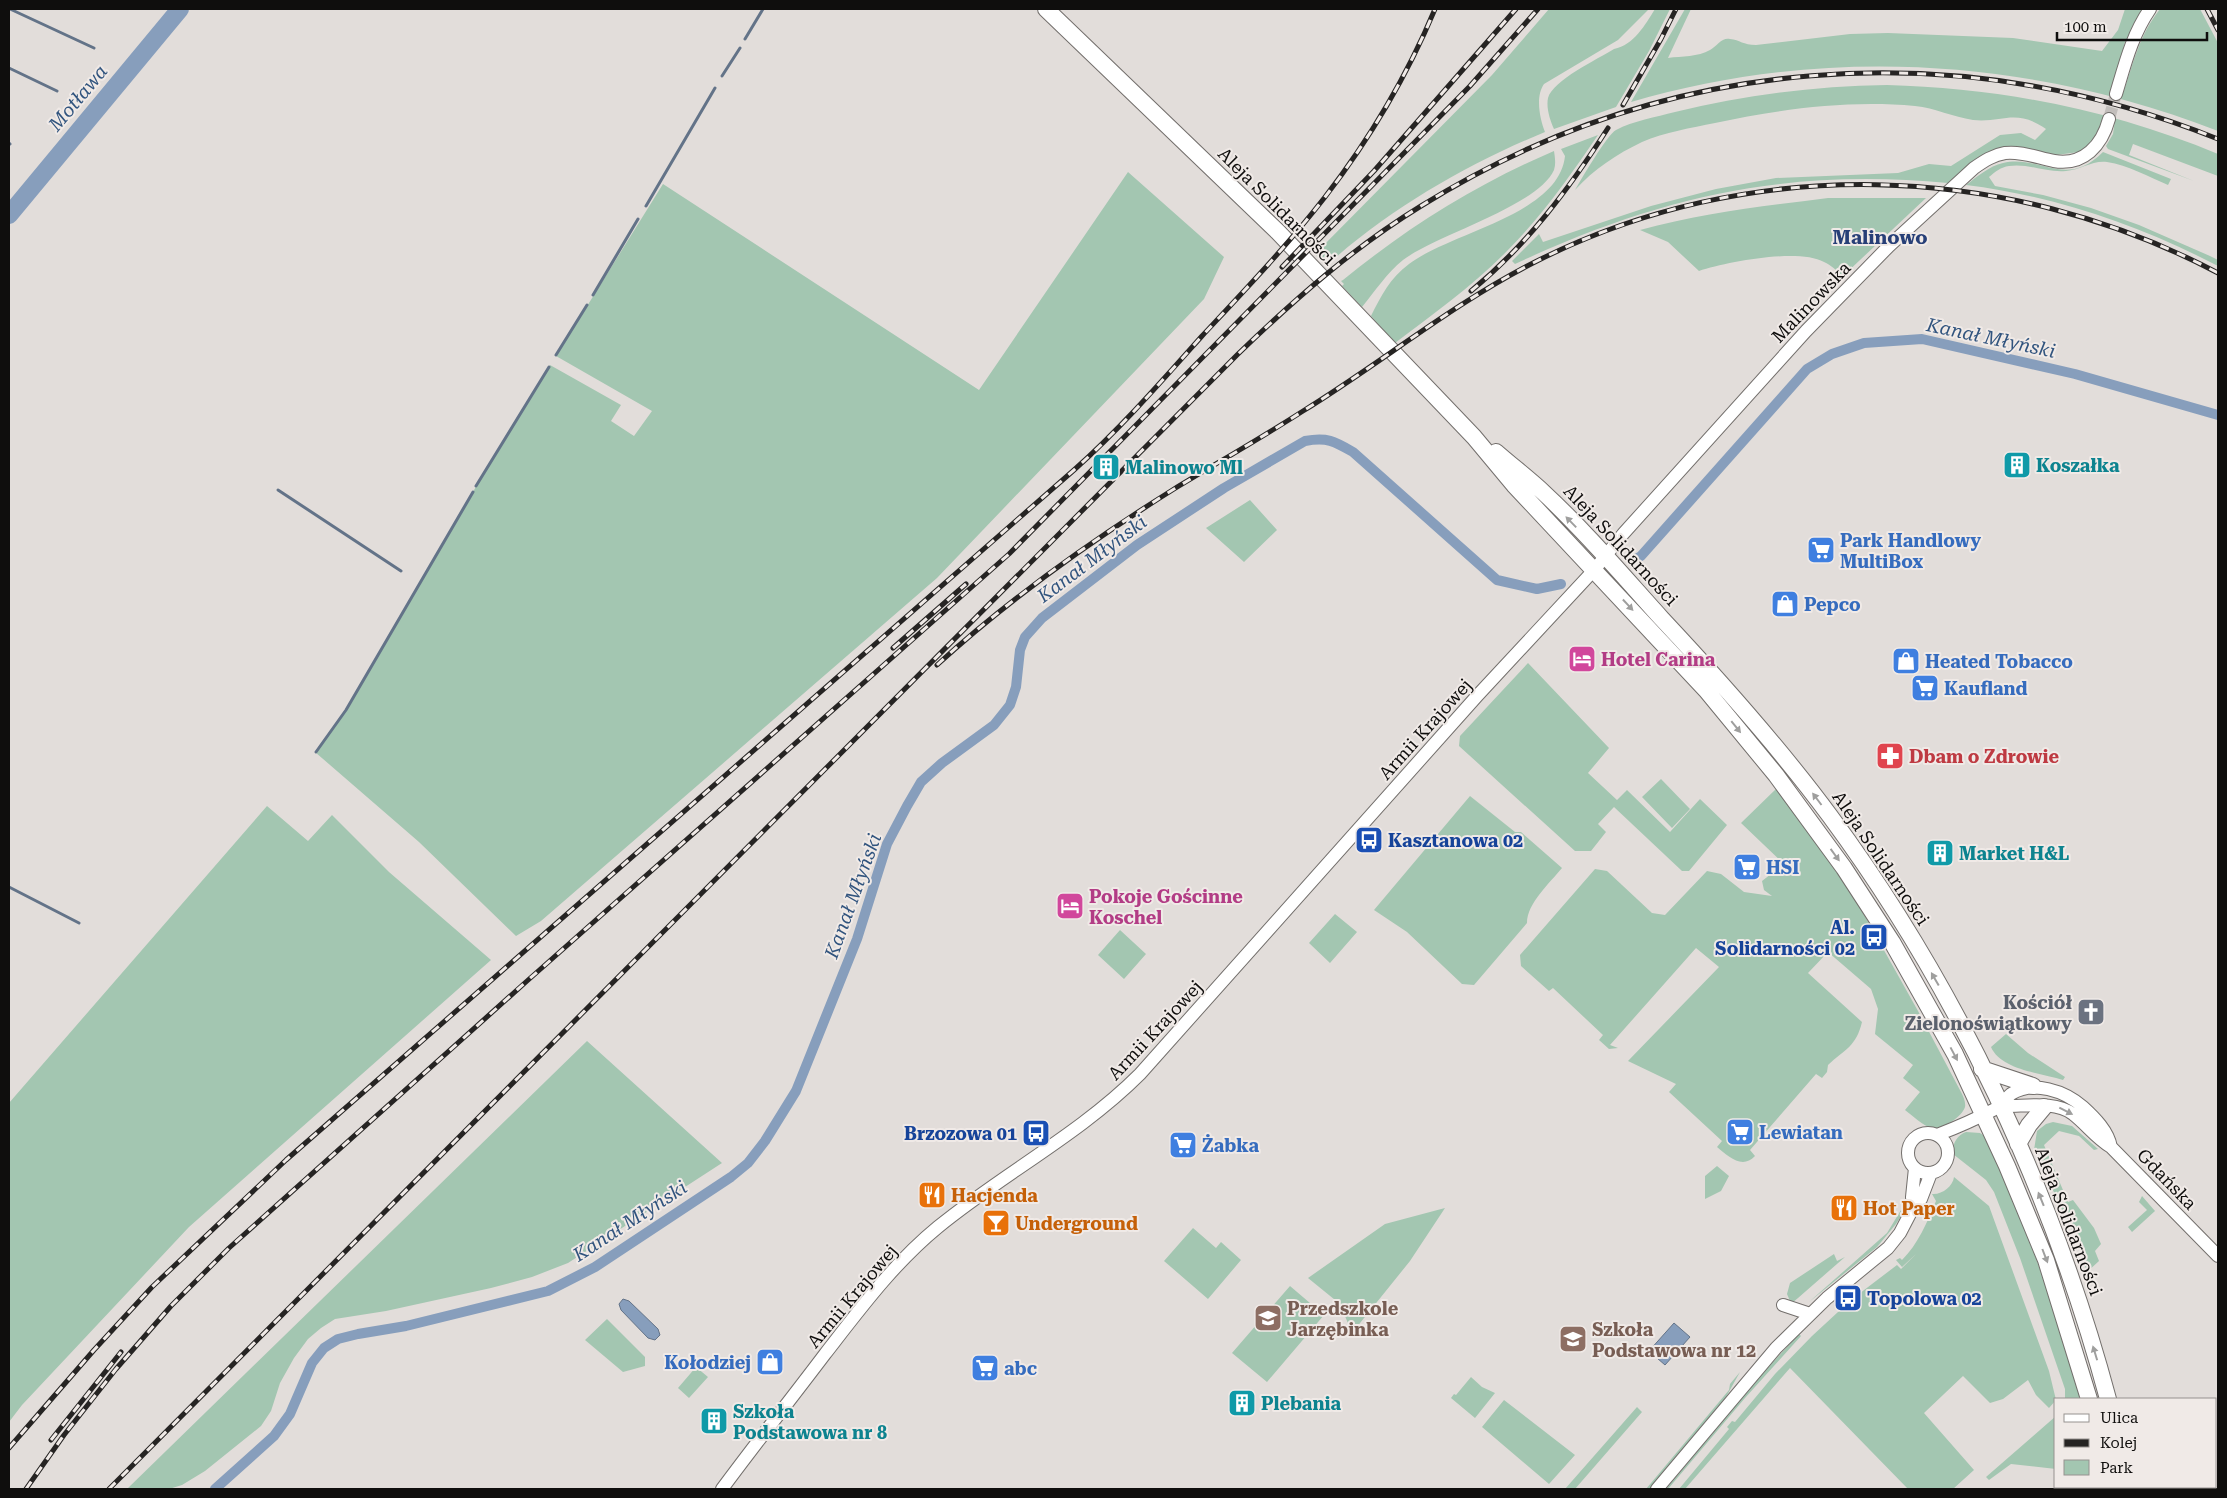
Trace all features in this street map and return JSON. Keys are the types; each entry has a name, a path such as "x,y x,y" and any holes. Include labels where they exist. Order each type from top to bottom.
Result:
{"main road":[{"name":"Aleja Solidarności","path":"1046,9 1278,232 1474,437 1514,485 1600,563 1714,674 1831,817 1911,937 1953,1011 1982,1068 2018,1144 2060,1247 2085,1320 2108,1398"},
{"name":"Aleja Solidarności","path":"1600,563 1776,775 1844,868 1892,942 1955,1054 1984,1114 2046,1260 2089,1398"},
{"path":"1982,1068 2033,1086"},
{"path":"2018,1144 2029,1125 2044,1106"}],"street":[{"path":"2116,94 2130,46 2150,9"},
{"name":"Malinowska","path":"1600,563 1623,534 1806,331 1889,246 1974,168 1994,156 2006,153 2019,153 2061,162 2077,159 2091,152 2099,143 2109,119"},
{"name":"Armii Krajowej","path":"722,1489 872,1293 911,1252 954,1215 1093,1116 1115,1099 1140,1074 1477,696 1600,563"},
{"path":"1914,1208 1912,1197 1914,1168 1908,1157 1912,1140 1923,1133 1938,1135 1959,1127 2000,1106 2011,1095 2033,1086"},
{"name":"Gdańska","path":"2033,1086 2058,1092 2078,1103 2091,1114 2105,1132 2112,1147"},
{"name":"Gdańska","path":"2000,1106 2058,1107 2073,1114 2099,1140 2112,1147 2218,1256"},
{"path":"1946,1145 1959,1127"},
{"path":"1657,1489 1776,1348 1810,1314 1888,1248 1921,1199 1931,1173 1944,1164 1948,1156 1946,1145 1938,1135"},
{"path":"1914,1168 1925,1173 1931,1173"},
{"path":"1782,1304 1810,1314"}],"green space":[{"path":"1549,9 1649,9 1618,40 1544,84 1539,101 1541,121 1545,132 1458,173 1402,207 1350,245 1326,266 1315,254 1492,75"},
{"path":"1655,9 1670,9 1649,51 1616,107 1554,129 1548,106 1548,98 1552,91 1558,84 1577,70 1633,39 1643,28"},
{"path":"1685,9 1691,9 1668,58 1700,54 1727,39 1756,45 1850,34 1888,33 2013,38 2102,51 2118,30 2125,9 2144,9 2125,42 2111,92 2122,96 2141,40 2160,9 2200,9 2218,43 2218,131 2147,106 2075,88 2001,75 1927,68 1853,67 1778,72 1704,84 1631,102"},
{"path":"1887,85 1930,87 2014,97 2056,104 2138,125 2218,154 2218,176 2133,144 2129,155 2194,181 2108,149 2106,146 2113,134 2115,120 2101,125 2091,143 2079,152 2056,155 2001,148 1974,160 1948,183 1889,179 1833,180 1778,184 1725,192 1621,221 1569,240 1515,264 1512,261 1539,234 1543,242 1651,206 1716,189 1776,178 1898,173 1929,164 1951,166 2000,135 2021,133 2035,140 2046,129 2026,119 1973,120 1915,106 1890,104 1839,105 1789,110 1687,129 1642,142 1606,163 1575,190 1595,157 1612,134 1616,130 1630,124 1701,106 1753,96 1833,87"},
{"path":"1598,135 1544,210 1520,238 1467,288 1395,343 1371,316 1382,294 1396,275 1409,264 1428,253 1524,208 1544,193 1558,176 1565,156 1561,149"},
{"path":"1554,151 1554,170 1544,183 1529,196 1486,219 1419,250 1403,260 1386,276 1362,307 1342,286 1344,284 1341,281 1393,242 1444,208 1525,164"},
{"path":"2103,152 2171,179 2168,185 2123,166 2107,162 2066,171 2052,171 2016,165 2001,169 1989,177 1995,186 2043,195 2091,208 2139,225 2218,260 2218,266 2158,238 2096,214 2032,197 1966,185 1998,164 2029,163 2065,170 2089,163"},
{"path":"1128,172 1224,257 1204,299 937,578 541,921 516,936 419,842 315,752 346,709 508,432 550,365 621,405 611,421 634,436 652,411 556,356 663,184 979,390"},
{"path":"1828,198 1926,198 1843,276 1832,266 1824,262 1797,256 1762,258 1699,271 1668,242 1640,230 1757,207"},
{"path":"1250,500 1277,530 1244,562 1206,528"},
{"path":"1528,663 1609,748 1588,773 1617,800 1627,790 1670,832 1700,799 1727,825 1689,871 1682,871 1614,807 1598,824 1606,832 1591,851 1575,851 1459,746 1460,736"},
{"path":"1661,779 1690,809 1672,828 1642,797"},
{"path":"1777,788 1848,886 1961,1092 1965,1101 1965,1107 1956,1119 1946,1125 1936,1128 1929,1127 1905,1110 1920,1092 1903,1078 1913,1065 1875,1034 1878,1009 1871,989 1828,952 1808,973 1862,1022 1860,1030 1849,1047 1828,1065 1827,1072 1822,1078 1816,1074 1750,1150 1755,1156 1745,1162 1735,1160 1717,1147 1722,1141 1669,1092 1676,1084 1628,1061 1719,967 1696,948 1610,1045 1618,1048 1609,1049 1599,1040 1603,1035 1553,988 1549,991 1521,966 1520,955 1595,869 1607,871 1652,913 1665,915 1707,871 1721,874 1744,892 1772,896 1764,890 1762,881 1784,864 1741,823"},
{"path":"1470,796 1515,832 1521,832 1562,868 1535,901 1527,923 1474,985 1462,984 1407,932 1374,910"},
{"path":"267,806 308,841 332,815 389,872 491,960 189,1227 22,1405 9,1422 9,1103"},
{"path":"1335,914 1357,932 1330,963 1309,943"},
{"path":"1120,930 1146,954 1124,979 1098,955"},
{"path":"2006,1034 2028,1053 2065,1077 2063,1080 2022,1070 2003,1061 1991,1047"},
{"path":"587,1041 722,1163 568,1263 532,1277 491,1288 386,1311 335,1319 308,1339 294,1358 280,1383 271,1411 261,1426 205,1471 182,1485 169,1489 127,1489"},
{"path":"2053,1122 2072,1126 2098,1149 2094,1150 2079,1136 2059,1131 2044,1145 2068,1202 2073,1200 2094,1228 2101,1244 2095,1251 2099,1261 2087,1272 2077,1241 2034,1150 2037,1131 2046,1124"},
{"path":"1966,1132 1980,1133 1986,1137 2024,1225 2053,1306 2082,1398 2065,1398 2065,1389 2020,1258 1994,1192 1986,1180 1953,1154 1953,1147 1960,1135"},
{"path":"1717,1166 1729,1176 1721,1191 1705,1199 1705,1176"},
{"path":"1954,1177 1989,1206 2049,1371 2056,1398 2049,1408 2036,1395 2028,1380 2003,1399 1990,1403 1963,1376 1924,1413 1974,1470 1953,1489 1908,1489 1790,1368 1685,1489 1679,1489 1729,1429 1727,1427 1732,1421 1735,1422 1775,1374 1812,1336 1851,1300 1897,1265 1901,1269 1916,1254 1902,1267 1896,1260 1900,1258 1902,1260 1922,1233 1936,1201 1932,1194 1940,1193 1946,1189 1952,1184"},
{"path":"2142,1196 2155,1211 2132,1232 2128,1227 2147,1210 2139,1202"},
{"path":"1445,1208 1410,1261 1352,1333 1340,1304 1308,1278 1385,1224"},
{"path":"1901,1210 1903,1213 1896,1224 1877,1247 1809,1302 1887,1233"},
{"path":"1193,1228 1216,1248 1221,1242 1241,1260 1208,1299 1164,1261"},
{"path":"1834,1254 1837,1261 1845,1257 1792,1303 1787,1294 1790,1283"},
{"path":"1290,1286 1324,1315 1267,1382 1232,1353"},
{"path":"607,1319 645,1357 645,1366 623,1372 585,1340"},
{"path":"1799,1334 1801,1336 1666,1489 1761,1375"},
{"path":"696,1367 708,1377 689,1398 678,1388"},
{"path":"1740,1372 1726,1397 1649,1489 1646,1489 1729,1390 1730,1384"},
{"path":"1471,1377 1482,1387 1495,1393 1475,1418 1451,1398 1454,1394 1456,1395"},
{"path":"1504,1400 1575,1455 1549,1484 1482,1427"},
{"path":"1637,1407 1642,1412 1575,1489 1565,1489"},
{"path":"2054,1418 2054,1469 2011,1464 1989,1480 1986,1477"}],"water":[{"path":"623,1299 629,1301 658,1329 660,1335 655,1340 648,1338 621,1310 619,1304"},
{"path":"1674,1323 1690,1337 1665,1365 1649,1351"}],"waterway":[{"path":"10,9 94,48"},
{"name":"Motława","path":"9,215 180,9"},
{"path":"745,39 763,9"},
{"path":"722,76 740,48"},
{"path":"9,68 57,91"},
{"path":"646,206 715,88"},
{"path":"593,295 638,219"},
{"path":"556,355 587,305"},
{"name":"Kanał Młyński","path":"1632,561 1641,556 1807,369 1832,354 1864,343 1922,339 2075,374 2218,415"},
{"path":"476,486 549,367"},
{"name":"Kanał Młyński","path":"215,1489 274,1436 290,1414 312,1363 324,1348 338,1339 406,1326 548,1291 595,1267 731,1177 748,1163 765,1141 796,1091 857,939 887,844 921,782 942,763 994,725 1010,705 1016,687 1020,650 1025,637 1042,618 1137,545 1224,488 1305,441 1319,439 1335,443 1353,452 1497,580 1537,589 1561,584"},
{"path":"278,490 401,571"},
{"path":"316,752 346,710 473,492"},
{"path":"9,887 79,923"}],"tunnel":[{"path":"2109,119 2116,94"}],"railway":[{"path":"9,1448 94,1350 152,1287 286,1160 1074,470 1108,438 1265,268 1325,197 1357,153 1386,107 1412,59 1435,9"},
{"path":"1282,267 1374,171 1516,9"},
{"path":"26,1489 64,1435 116,1369 171,1306 229,1248 1009,554 1470,86 1538,9"},
{"path":"1623,105 1676,9"},
{"path":"2207,9 2218,30"},
{"path":"109,1489 1238,354 1281,313 1326,275 1396,222 1421,206 1514,155 1611,116 1711,90 1812,76 1914,74 2016,83 2118,105 2218,139"},
{"path":"1471,291 1511,255 1546,215 1578,173 1608,128"},
{"path":"937,665 993,617 1051,572 1143,509 1332,393 1473,297 1503,279 1533,263 1615,227 1701,202 1788,188 1877,185 1965,192 2052,209 2137,236 2218,273"},
{"path":"893,648 966,584"},
{"path":"51,1440 121,1352"}],"place":[{"name":"Koszałka","path":"2017,465"},
{"name":"Malinowo Ml","path":"1106,467"},
{"name":"Park Handlowy MultiBox","path":"1821,550"},
{"name":"Pepco","path":"1785,604"},
{"name":"Hotel Carina","path":"1582,659"},
{"name":"Heated Tobacco","path":"1906,661"},
{"name":"Kaufland","path":"1925,688"},
{"name":"Dbam o Zdrowie","path":"1890,756"},
{"name":"Kasztanowa 02","path":"1369,840"},
{"name":"Market H&L","path":"1940,853"},
{"name":"HSI","path":"1747,867"},
{"name":"Pokoje Gościnne Koschel","path":"1070,906"},
{"name":"Al. Solidarności 02","path":"1874,937"},
{"name":"Kościół Zielonoświątkowy","path":"2091,1012"},
{"name":"Lewiatan","path":"1740,1132"},
{"name":"Brzozowa 01","path":"1036,1133"},
{"name":"Żabka","path":"1183,1145"},
{"name":"Hacjenda","path":"932,1195"},
{"name":"Hot Paper","path":"1844,1208"},
{"name":"Underground","path":"996,1223"},
{"name":"Topolowa 02","path":"1848,1298"},
{"name":"Przedszkole Jarzębinka","path":"1268,1318"},
{"name":"Szkoła Podstawowa nr 12","path":"1573,1339"},
{"name":"Kołodziej","path":"770,1362"},
{"name":"abc","path":"985,1368"},
{"name":"Plebania","path":"1242,1403"},
{"name":"Szkoła Podstawowa nr 8","path":"714,1421"}],"district":[{"name":"Malinowo","path":"1880,237"}]}
